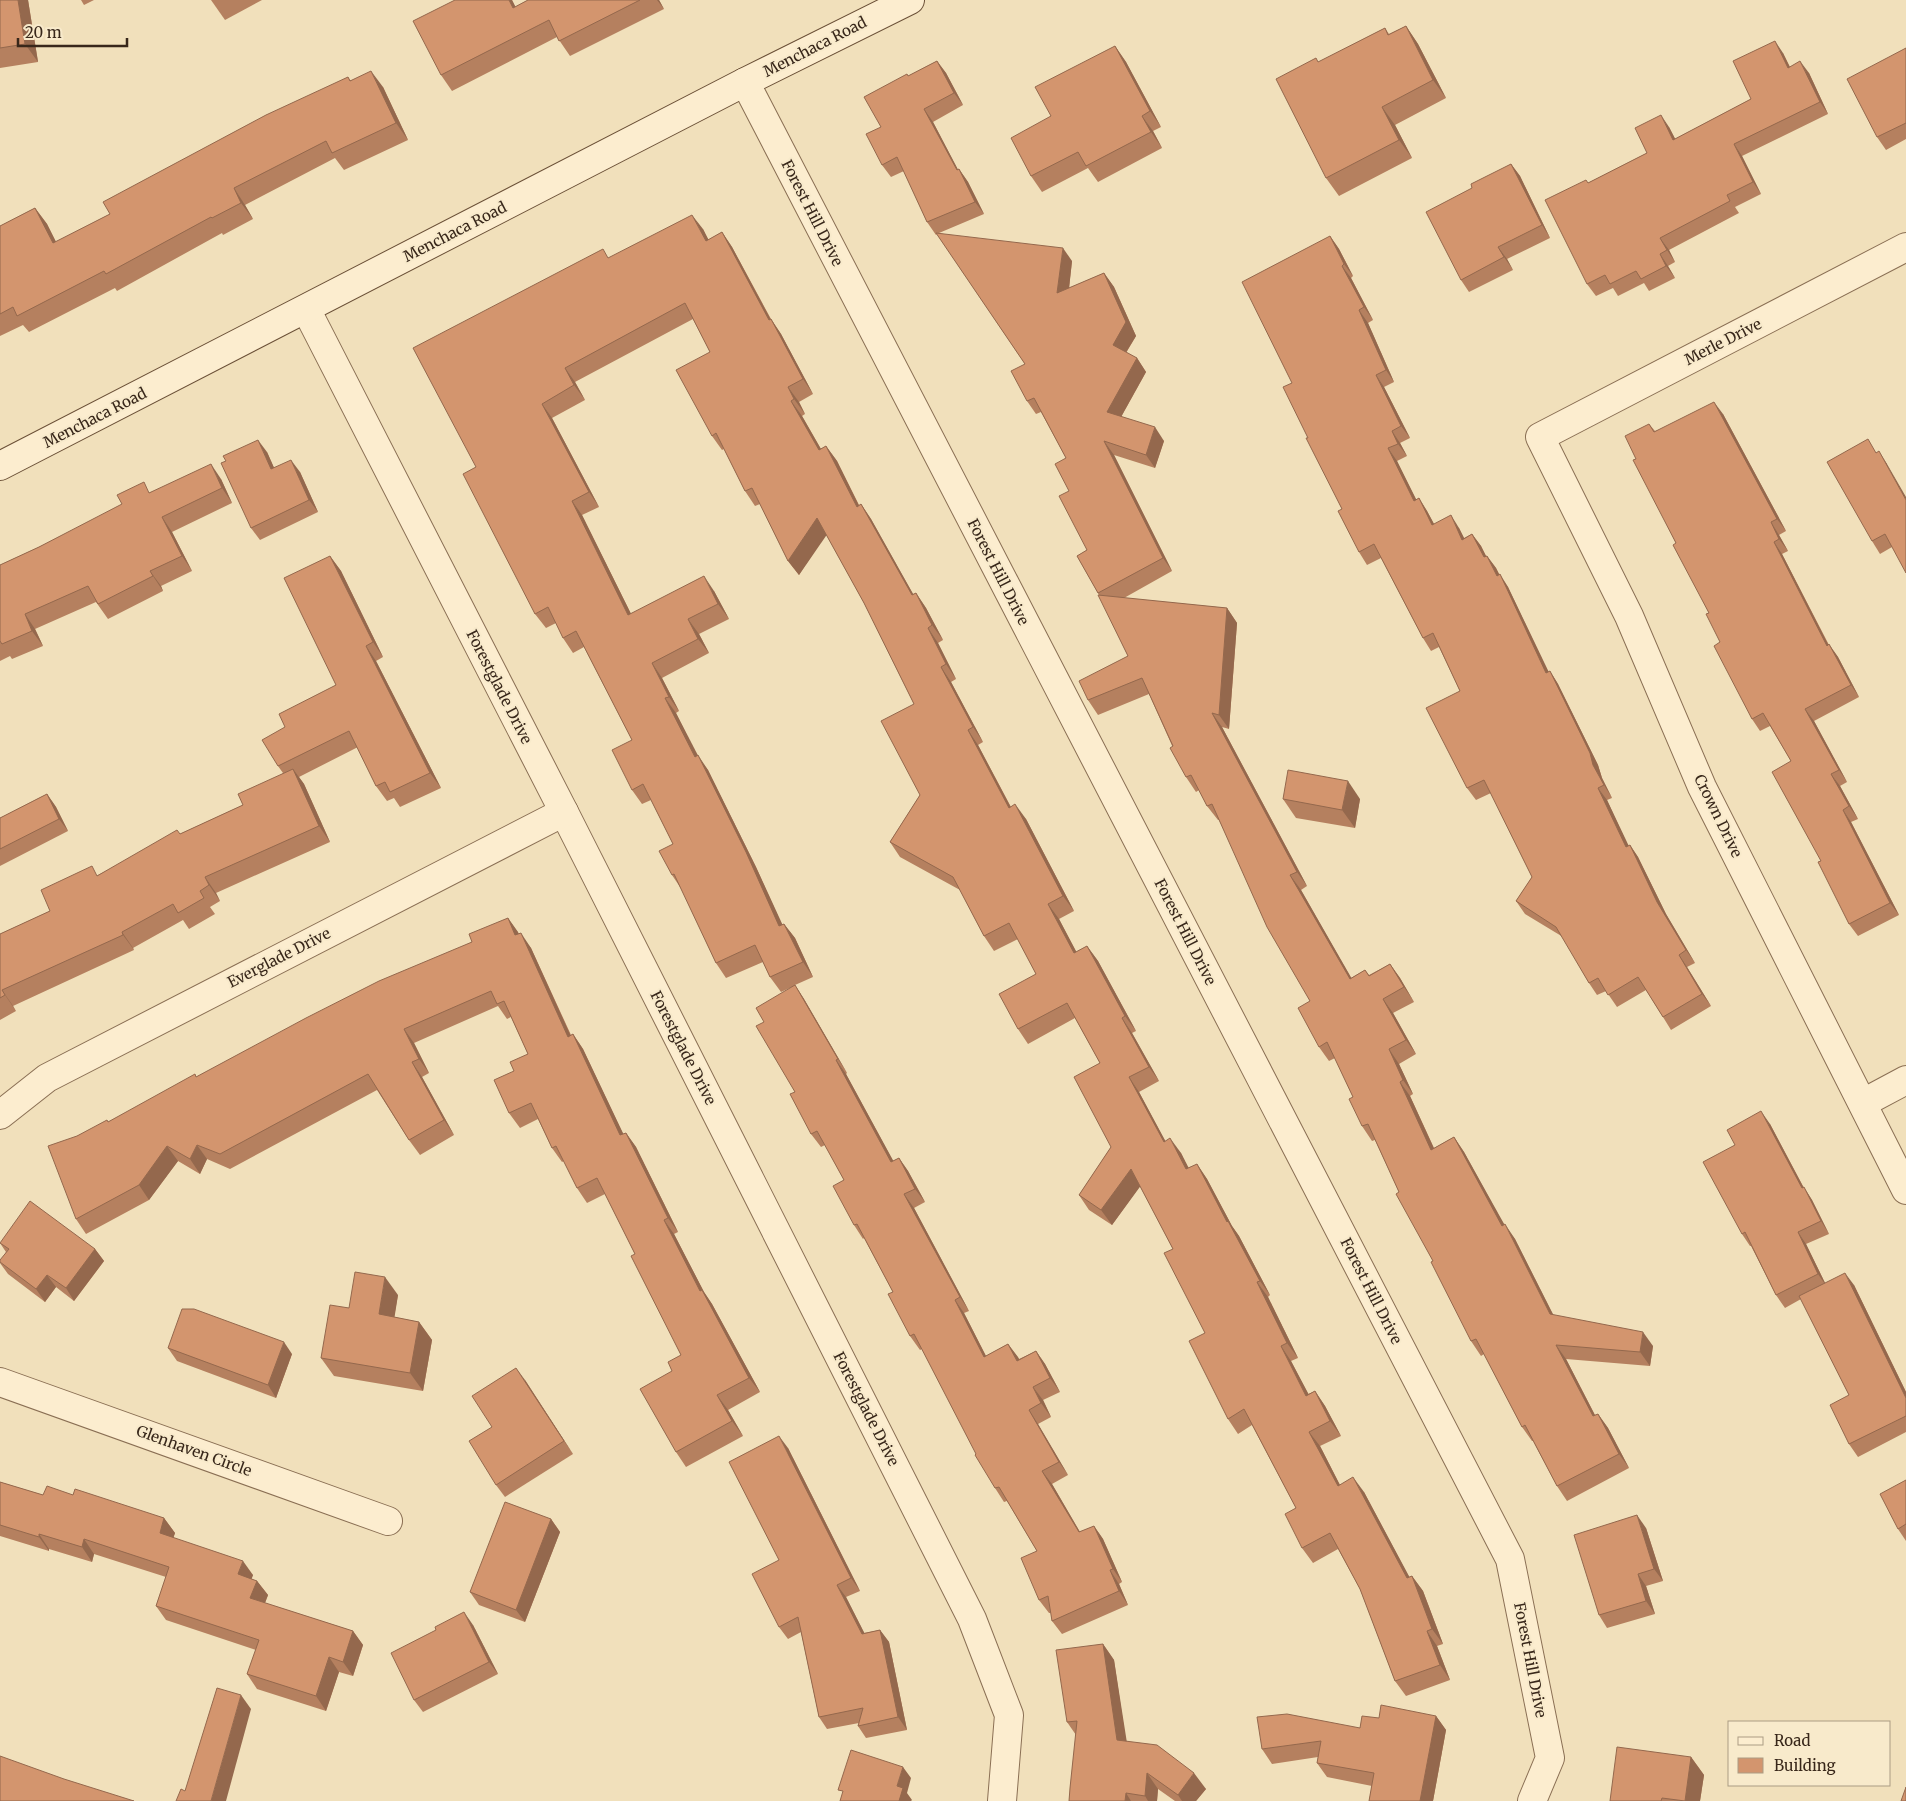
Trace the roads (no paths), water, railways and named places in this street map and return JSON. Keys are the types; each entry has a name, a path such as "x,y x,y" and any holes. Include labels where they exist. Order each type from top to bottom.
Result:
{"street":[{"name":"Menchaca Road","path":"0,466 306,310 745,82 910,0"},
{"name":"Forest Hill Drive","path":"745,82 1510,1559 1550,1758 1532,1801"},
{"name":"Merle Drive","path":"1540,436 1906,247"},
{"name":"Forestglade Drive","path":"306,310 564,812 972,1619 1009,1715 1002,1801"},
{"name":"Crown Drive","path":"1540,436 1629,616 1702,786 1906,1190"},
{"name":"Everglade Drive","path":"0,1115 47,1078 564,812"},
{"path":"1863,1103 1906,1080"},
{"name":"Glenhaven Circle","path":"0,1382 388,1521"}]}
